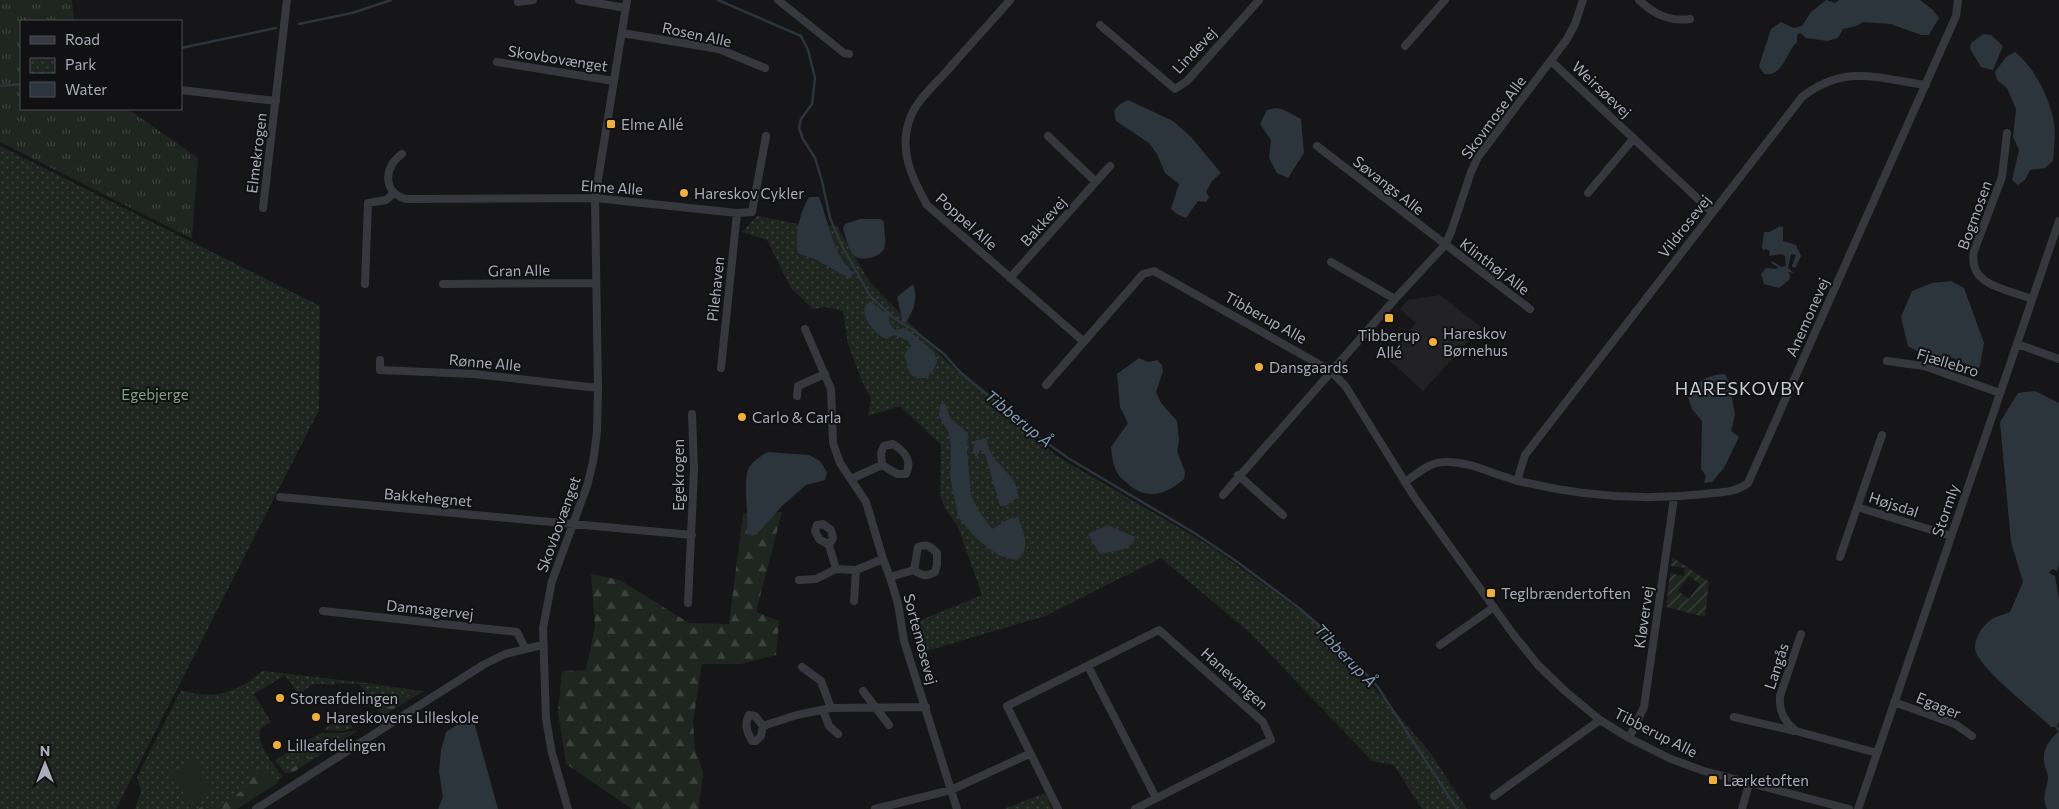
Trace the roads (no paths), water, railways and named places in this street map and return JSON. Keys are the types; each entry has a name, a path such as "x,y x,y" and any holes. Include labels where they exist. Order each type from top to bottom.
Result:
{"street":[{"name":"Elmekrogen","path":"263,208 287,0"},
{"path":"518,2 533,0"},
{"name":"Skovbovænget","path":"568,809 552,753 546,719 542,628 552,582 587,486 593,462 597,432 598,388 595,198 626,4 579,0"},
{"name":"Poppel Alle","path":"1010,0 921,100 909,120 906,143 912,178 927,205 1083,341"},
{"name":"Lindevej","path":"1100,25 1175,90 1187,81 1258,0"},
{"path":"1405,46 1445,0"},
{"name":"Skovmose Alle","path":"1223,495 1444,245 1451,232 1471,172 1478,157 1551,61 1575,24 1584,0"},
{"path":"1640,0 1651,11 1662,17 1682,20 1690,19"},
{"name":"Anemonevej","path":"1405,482 1432,464 1444,462 1462,463 1517,481 1561,490 1600,495 1674,498 1739,490 1748,483 1956,16 1958,0"},
{"path":"784,1 844,53 849,54"},
{"name":"Rosen Alle","path":"622,33 719,49 764,68"},
{"name":"Weirsøevej","path":"1551,61 1712,212"},
{"name":"Skovbovænget","path":"497,62 614,81"},
{"name":"Vildrosevej","path":"1517,481 1525,455 1802,97 1816,86 1841,76 1855,75 1926,85"},
{"name":"Elmekrogen","path":"182,90 276,102"},
{"name":"Bogmosen","path":"2007,133 2002,178 1974,251 1973,269 1985,282 2032,298"},
{"path":"737,213 752,212 766,136"},
{"path":"1048,136 1096,182"},
{"name":"Weirsøevej","path":"1588,193 1634,138"},
{"name":"Søvangs Alle","path":"1317,146 1444,245"},
{"path":"365,284 368,204 386,200 394,194 390,188 388,174 398,156 402,154"},
{"name":"Bakkevej","path":"1010,278 1110,166"},
{"name":"Elme Alle","path":"394,194 406,199 595,198 737,213"},
{"name":"Pilehaven","path":"721,368 737,213"},
{"name":"Stormly","path":"1858,809 2032,298 2056,240 2059,221"},
{"name":"Klinthøj Alle","path":"1444,245 1530,310"},
{"path":"1331,262 1395,299"},
{"name":"Tibberup Alle","path":"1046,386 1143,274 1154,271 1331,371 1346,387 1405,482 1538,665 1565,691 1600,720 1629,738 1678,761 1749,784 1850,809"},
{"name":"Gran Alle","path":"442,284 596,283"},
{"name":"Sortemosevej","path":"805,328 831,389 834,443 840,463 866,502 890,577 904,641 957,809"},
{"path":"2017,344 2059,359"},
{"name":"Rønne Alle","path":"380,360 380,370 474,374 598,388"},
{"name":"Fjællebro","path":"1887,361 1924,366 2000,393"},
{"path":"797,396 798,386 825,374"},
{"name":"Egekrogen","path":"688,603 694,470 692,414"},
{"name":"Højsdal","path":"1840,557 1882,435"},
{"path":"851,479 882,465"},
{"path":"1238,476 1283,515"},
{"name":"Bakkehegnet","path":"280,497 573,523"},
{"name":"Kløvervej","path":"1629,738 1644,707 1674,498"},
{"name":"Højsdal","path":"1857,507 1951,536"},
{"name":"Egekrogen","path":"573,523 692,535"},
{"path":"829,545 836,568"},
{"path":"799,580 816,579 836,568 856,570 883,559"},
{"path":"854,600 856,570"},
{"name":"Sortemosevej","path":"890,577 914,570"},
{"path":"1440,645 1494,607"},
{"name":"Damsagervej","path":"322,611 517,632 525,648"},
{"name":"Hanevangen","path":"1058,809 1029,754 1007,706 1160,630 1263,722 1271,740 1135,809"},
{"name":"Langås","path":"1796,731 1787,723 1783,715 1780,706 1780,696 1801,634"},
{"path":"256,809 483,665 505,654 542,645"},
{"path":"1088,666 1156,798"},
{"path":"802,667 821,681 832,708"},
{"path":"863,691 889,725"},
{"name":"Egager","path":"1894,702 1956,724 1972,736"},
{"name":"Sortemosevej","path":"763,726 832,708 926,707"},
{"path":"823,710 829,726 838,734"},
{"path":"1734,717 1796,731 1877,753"},
{"path":"1494,796 1600,720"},
{"path":"875,809 951,790 1029,754"},
{"path":"1742,809 1749,784"}],"water":[{"path":"1826,0 1835,3 1839,0 1920,0 1933,10 1939,18 1929,35 1921,35 1891,24 1863,22 1843,29 1838,38 1827,41 1806,38 1800,33 1797,35 1797,42 1780,68 1776,72 1764,74 1759,66 1771,29 1781,22 1794,28 1802,26 1811,12"},
{"path":"1983,34 1991,35 2003,46 1993,70 1981,67 1970,49 1971,43"},
{"path":"2015,52 2029,66 2045,93 2052,112 2055,131 2053,161 2045,168 2030,170 2025,180 2018,185 2012,180 2019,150 2013,137 2016,109 2007,88 1997,80 1995,72 2006,57"},
{"path":"1128,100 1173,121 1191,137 1221,173 1212,181 1206,192 1209,197 1206,202 1198,201 1186,218 1171,209 1179,184 1165,173 1157,154 1149,143 1116,121 1114,111 1119,105"},
{"path":"1276,108 1301,119 1304,153 1288,178 1277,173 1269,158 1271,140 1260,124 1267,110"},
{"path":"809,197 819,197 836,247 846,266 853,273 851,278 817,260 798,253 799,224"},
{"path":"860,219 881,219 884,222 884,250 873,257 864,259 856,257 851,252 843,228 845,224"},
{"path":"1780,226 1783,227 1783,241 1796,245 1801,256 1795,268 1792,266 1796,255 1791,254 1788,268 1794,273 1788,272 1790,275 1789,280 1779,288 1764,284 1761,274 1766,268 1777,269 1778,267 1771,263 1772,261 1781,267 1786,266 1785,256 1781,254 1769,256 1770,251 1765,249 1764,251 1762,248 1764,232 1770,232"},
{"path":"1951,281 1964,288 1984,343 1980,366 1977,369 1953,358 1924,355 1908,346 1901,317 1912,291 1932,283"},
{"path":"913,284 915,289 914,306 904,324 901,322 902,318 897,297"},
{"path":"870,301 882,311 890,314 890,323 895,330 904,328 908,330 934,352 937,362 930,375 920,378 910,374 904,355 911,346 907,340 894,335 886,339 871,326 864,311"},
{"path":"1139,358 1148,362 1157,360 1162,365 1163,371 1156,392 1161,403 1177,421 1179,440 1177,451 1185,472 1184,479 1177,485 1155,494 1141,492 1120,477 1115,468 1111,450 1111,447 1128,423 1120,407 1117,374"},
{"path":"1725,374 1729,382 1735,415 1731,431 1739,437 1724,468 1712,482 1704,483 1706,476 1701,469 1702,421 1692,409 1688,397 1703,380 1708,377"},
{"path":"2035,391 2059,403 2059,564 2057,571 2052,569 2049,573 2055,576 2059,599 2059,722 2056,727 2051,727 1996,678 1978,657 1975,649 1978,636 1985,625 1994,618 2010,612 2023,582 2011,542 2000,422 2018,393"},
{"path":"940,404 946,404 950,418 968,433 967,452 971,495 978,510 992,529 1011,518 1018,518 1024,534 1025,546 1024,551 1017,560 1000,556 990,549 976,538 958,517 950,476 951,445 948,431 939,416"},
{"path":"986,438 990,451 1012,478 1017,490 1018,497 1006,506 1000,506 985,454 981,450 976,457 973,451 974,441"},
{"path":"768,452 809,455 820,461 827,472 825,480 806,485 782,506 757,534 752,536 747,533 746,492 748,470 751,464"},
{"path":"1108,525 1135,537 1132,544 1125,549 1100,554 1088,534"},
{"path":"469,720 474,722 498,809 438,809 443,797 439,772 441,750 446,732 463,721"},
{"path":"2059,731 2059,809 2047,809 2044,797 2048,778 2044,756 2049,743"}],"waterway":[{"name":"Tibberup Å","path":"299,24 352,13 391,0"},
{"name":"Tibberup Å","path":"718,0 801,36 808,50 815,78 812,104 801,119 799,128 803,139 815,158 830,218 840,242 870,296 895,319 912,329 944,354 960,372 1037,436 1068,458 1196,534 1236,561 1299,608 1330,635 1377,686 1457,809"},
{"name":"Tibberup Å","path":"182,48 276,28"},
{"name":"Tibberup Å","path":"0,86 20,84"},
{"path":"2055,724 2059,731"}],"place":[{"name":"Elme Allé","path":"611,124"},
{"name":"Hareskov Cykler","path":"684,193"},
{"name":"Tibberup Allé","path":"1389,318"},
{"name":"Hareskov Børnehus","path":"1433,342"},
{"name":"Dansgaards","path":"1259,367"},
{"name":"Carlo & Carla","path":"742,417"},
{"name":"Teglbrændertoften","path":"1491,593"},
{"name":"Storeafdelingen","path":"280,698"},
{"name":"Hareskovens Lilleskole","path":"316,717"},
{"name":"Lilleafdelingen","path":"277,745"},
{"name":"Lærketoften","path":"1713,780"}],"district":[{"name":"HARESKOVBY","path":"1740,388"}],"park label":[{"name":"Egebjerge","path":"155,394"}]}
